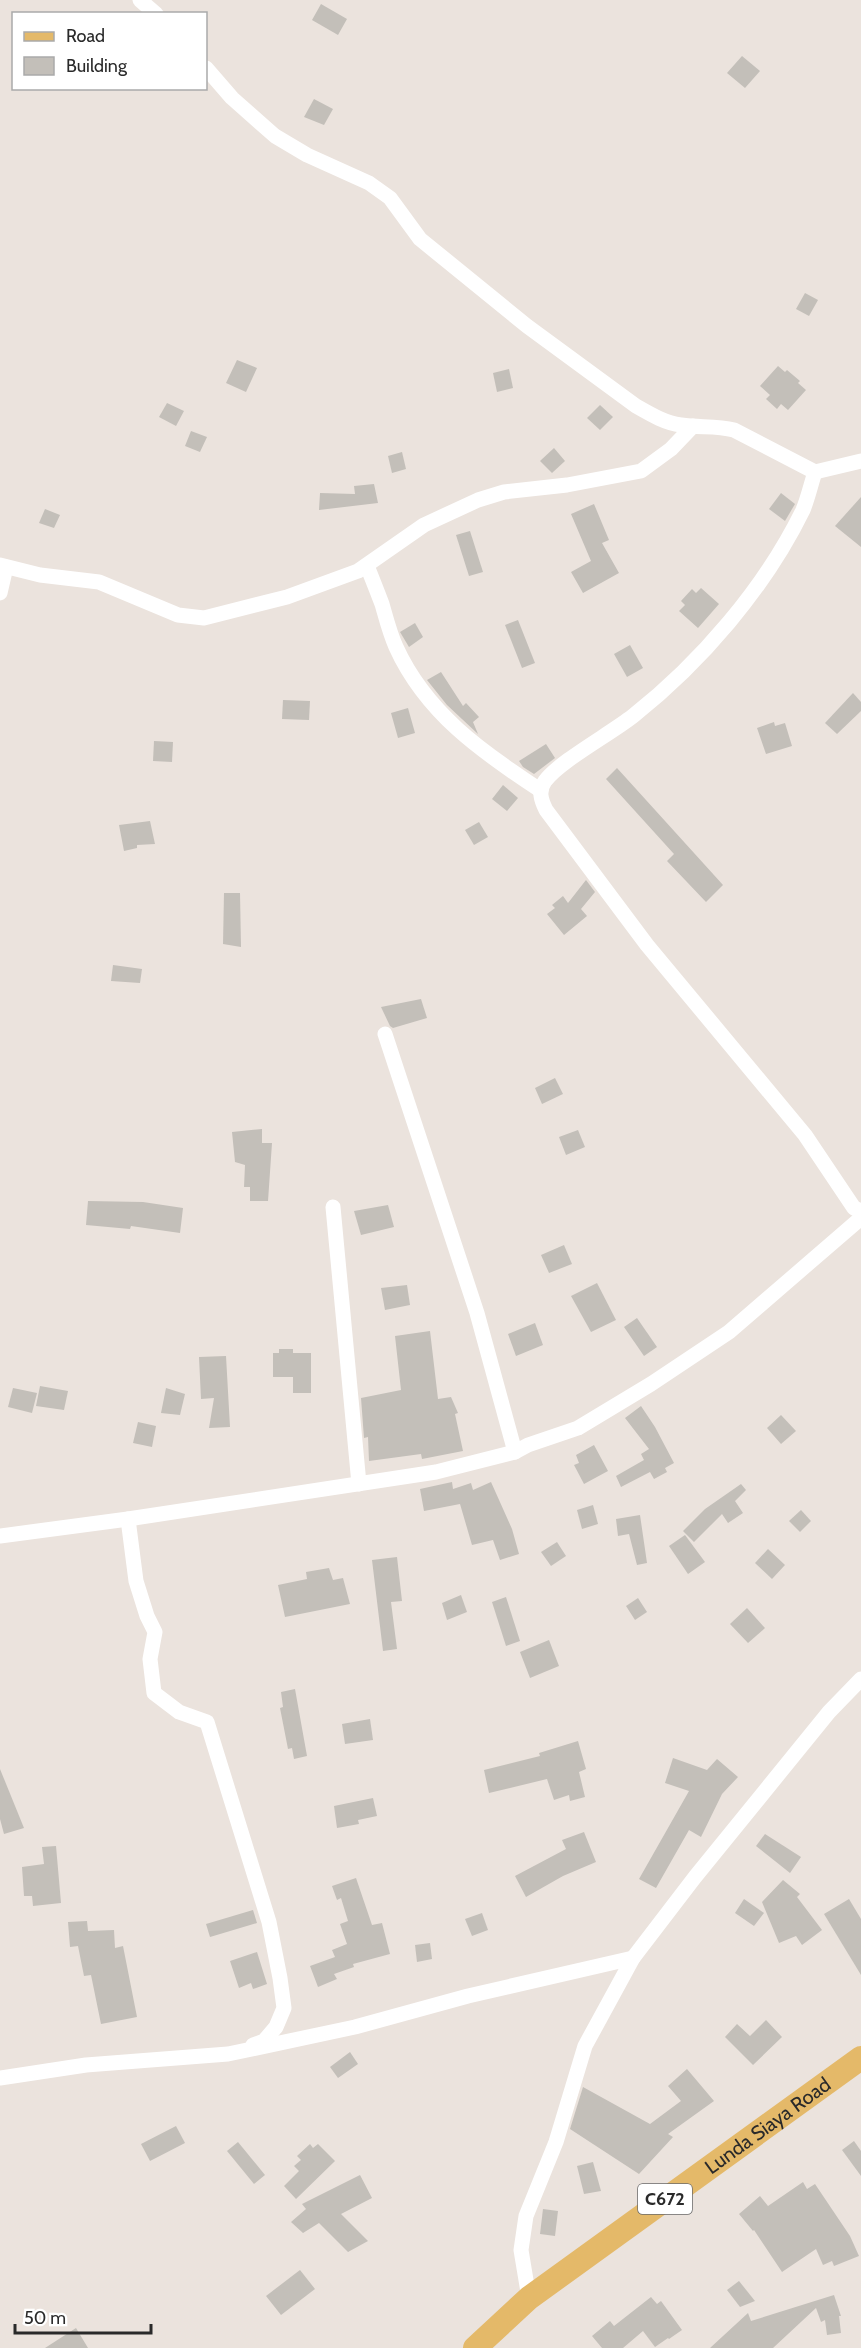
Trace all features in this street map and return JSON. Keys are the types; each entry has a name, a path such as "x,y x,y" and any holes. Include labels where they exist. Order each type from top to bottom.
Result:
{"main road":[{"name":"Lunda Siaya Road","path":"475,2348 529,2298 861,2058"}],"street":[{"path":"140,0 154,12"},
{"path":"207,69 232,98 275,136 307,155 369,183 390,198 420,239 500,305 615,392 658,418 678,425 710,426 734,430 816,472 861,461"},
{"path":"0,593 3,566 57,578 99,582 178,615 204,618 287,597 367,566 424,525 478,500 528,487 567,485 641,471 670,449 693,426"},
{"path":"816,472 804,508 788,537 771,566 733,616 661,692 614,731 562,766 546,779 540,790 541,800 546,810 647,945 782,1107 854,1208 861,1211"},
{"path":"367,566 395,645 407,669 424,694 451,725 471,743 540,790"},
{"path":"385,1034 477,1313 516,1452"},
{"path":"333,1207 359,1484"},
{"path":"0,1536 444,1471 516,1452 528,1445 578,1428 651,1384 729,1332 855,1233 861,1218"},
{"path":"128,1519 136,1581 147,1616 156,1632 150,1659 154,1693 179,1712 207,1722 269,1922 280,1978 284,2008 276,2027 264,2041 228,2054"},
{"path":"529,2298 521,2250 526,2216 556,2142 585,2046 633,1958 829,1712 861,1679"},
{"path":"0,2078 108,2063 228,2054 355,2027 468,1996 633,1958"}],"building":[{"path":"321,4 347,19 338,35 312,20"},
{"path":"742,56 760,71 745,88 727,73"},
{"path":"314,99 333,109 324,125 304,117"},
{"path":"805,293 818,300 809,316 796,309"},
{"path":"237,360 257,368 246,392 226,383"},
{"path":"778,366 800,381 798,383 806,390 788,410 781,404 777,409 766,399 770,395 760,386"},
{"path":"509,369 513,388 497,392 493,373"},
{"path":"167,403 184,411 176,426 159,417"},
{"path":"600,405 613,417 600,430 587,418"},
{"path":"191,431 207,437 200,452 185,446"},
{"path":"554,448 565,461 552,473 540,461"},
{"path":"402,452 406,469 392,473 388,456"},
{"path":"374,484 378,503 319,510 320,493 355,494 354,486"},
{"path":"781,493 795,504 785,521 769,509"},
{"path":"861,497 861,547 835,526"},
{"path":"594,504 609,540 602,543 619,573 583,593 571,572 591,561 571,514"},
{"path":"45,509 60,515 54,528 39,523"},
{"path":"470,531 483,572 469,576 456,535"},
{"path":"701,588 719,604 698,628 679,611 685,605 681,601 692,589 696,593"},
{"path":"518,620 535,663 522,668 505,625"},
{"path":"415,623 423,637 409,647 400,632"},
{"path":"630,645 643,668 627,677 614,654"},
{"path":"441,672 463,706 466,703 479,717 473,722 478,734 447,705 427,680"},
{"path":"853,693 861,702 861,711 837,734 825,723"},
{"path":"283,700 310,701 309,720 282,719"},
{"path":"408,708 415,733 398,738 391,713"},
{"path":"774,722 775,726 785,723 792,746 766,754 757,728"},
{"path":"154,741 173,742 172,762 153,761"},
{"path":"546,744 555,758 534,774 523,767 519,761"},
{"path":"617,768 723,885 706,902 667,861 674,854 606,779"},
{"path":"503,785 518,798 507,811 492,799"},
{"path":"150,821 155,844 137,845 137,848 124,851 119,825"},
{"path":"479,822 488,837 474,845 465,830"},
{"path":"586,880 595,892 581,909 587,916 564,935 547,914 555,908 552,905 563,896 568,903"},
{"path":"224,893 240,893 241,947 223,944"},
{"path":"113,965 142,969 140,983 111,981"},
{"path":"421,999 427,1018 393,1028 390,1026 381,1007"},
{"path":"555,1078 563,1094 542,1104 535,1088"},
{"path":"262,1129 262,1143 272,1143 268,1201 250,1201 250,1187 244,1187 245,1165 235,1162 232,1132"},
{"path":"578,1130 585,1147 566,1155 559,1137"},
{"path":"88,1201 143,1202 183,1208 180,1233 131,1226 130,1229 86,1225"},
{"path":"388,1205 394,1227 361,1235 354,1211"},
{"path":"564,1245 572,1264 549,1273 541,1255"},
{"path":"597,1283 616,1320 591,1332 571,1296"},
{"path":"407,1285 410,1305 385,1310 381,1288"},
{"path":"637,1318 657,1347 644,1356 624,1327"},
{"path":"535,1323 543,1345 516,1356 508,1334"},
{"path":"430,1331 438,1399 451,1397 458,1413 455,1414 463,1451 422,1459 421,1454 369,1461 368,1437 364,1438 361,1398 401,1390 395,1336"},
{"path":"279,1349 293,1349 293,1353 311,1353 311,1393 293,1393 293,1377 273,1377 273,1353 279,1353"},
{"path":"226,1356 230,1427 209,1428 214,1398 201,1399 199,1357"},
{"path":"40,1386 68,1391 64,1410 36,1406"},
{"path":"13,1388 37,1393 32,1413 8,1407"},
{"path":"166,1388 185,1394 180,1415 161,1413"},
{"path":"641,1406 674,1463 665,1468 667,1472 654,1479 650,1472 621,1487 616,1476 644,1460 641,1454 649,1449 625,1418"},
{"path":"781,1415 796,1431 781,1444 767,1428"},
{"path":"138,1422 156,1426 152,1447 133,1443"},
{"path":"594,1445 608,1471 584,1484 574,1465 579,1463 576,1455"},
{"path":"452,1482 453,1489 471,1483 473,1490 491,1482 512,1529 519,1554 500,1560 493,1540 472,1545 460,1504 424,1511 420,1489"},
{"path":"741,1484 746,1490 735,1501 743,1513 728,1523 722,1514 694,1542 683,1531 705,1509"},
{"path":"593,1505 598,1524 582,1529 577,1510"},
{"path":"801,1510 811,1521 800,1532 789,1521"},
{"path":"640,1515 647,1563 637,1565 629,1534 618,1536 616,1519"},
{"path":"685,1535 705,1562 688,1574 669,1546"},
{"path":"557,1542 566,1556 551,1566 541,1552"},
{"path":"768,1549 785,1565 772,1579 755,1563"},
{"path":"397,1557 402,1601 391,1602 397,1649 383,1651 372,1560"},
{"path":"329,1568 333,1580 343,1578 350,1604 285,1617 278,1585 307,1579 306,1572"},
{"path":"461,1595 467,1612 447,1620 442,1603"},
{"path":"506,1597 520,1641 506,1646 492,1602"},
{"path":"638,1598 647,1612 635,1620 626,1606"},
{"path":"747,1608 765,1628 748,1643 730,1624"},
{"path":"549,1640 559,1666 530,1678 520,1652"},
{"path":"295,1689 307,1756 294,1759 292,1748 288,1749 280,1708 283,1707 281,1692"},
{"path":"370,1719 373,1740 345,1744 342,1724"},
{"path":"578,1741 586,1769 579,1772 585,1797 570,1801 569,1795 554,1800 547,1779 489,1793 484,1770 540,1756 539,1753"},
{"path":"673,1758 707,1770 717,1759 738,1777 722,1794 701,1837 689,1830 656,1888 639,1879 689,1791 665,1783"},
{"path":"0,1769 24,1828 4,1834 0,1819"},
{"path":"373,1798 377,1816 358,1820 359,1824 337,1828 334,1806"},
{"path":"584,1832 596,1862 563,1876 526,1897 515,1876 566,1849 562,1840"},
{"path":"765,1834 801,1857 790,1873 756,1846"},
{"path":"56,1846 61,1903 33,1906 32,1896 24,1896 22,1867 44,1864 42,1847"},
{"path":"356,1878 372,1925 382,1923 390,1954 353,1964 354,1967 334,1974 337,1979 318,1987 310,1966 335,1957 332,1950 347,1944 340,1924 348,1921 341,1898 337,1900 332,1886"},
{"path":"783,1880 800,1894 797,1897 822,1930 802,1945 796,1936 779,1943 762,1902"},
{"path":"744,1899 764,1913 754,1926 735,1913"},
{"path":"849,1899 861,1919 861,1975 824,1914"},
{"path":"253,1910 257,1923 210,1937 206,1924"},
{"path":"482,1913 488,1930 472,1936 465,1919"},
{"path":"87,1921 88,1931 114,1930 115,1948 123,1946 137,2017 101,2024 91,1975 84,1976 78,1946 70,1947 68,1922"},
{"path":"430,1943 432,1959 417,1962 415,1945"},
{"path":"257,1952 267,1984 253,1989 251,1983 239,1988 230,1961"},
{"path":"766,2020 782,2037 753,2065 725,2037 737,2024 750,2036"},
{"path":"350,2052 358,2064 338,2078 330,2067"},
{"path":"687,2069 714,2101 668,2134 673,2137 639,2174 570,2129 583,2087 650,2124 681,2101 668,2086"},
{"path":"176,2126 185,2143 150,2161 141,2144"},
{"path":"854,2141 861,2151 861,2176 842,2150"},
{"path":"238,2142 265,2175 254,2184 227,2151"},
{"path":"310,2144 313,2148 318,2144 335,2161 296,2199 284,2186 299,2171 294,2166 301,2160 297,2156"},
{"path":"593,2162 601,2191 584,2194 577,2166"},
{"path":"360,2175 372,2198 341,2214 368,2241 348,2252 319,2223 303,2233 291,2222 306,2209 302,2204"},
{"path":"803,2182 807,2189 815,2184 850,2236 859,2256 834,2266 832,2261 823,2265 816,2249 782,2272 754,2230 739,2214 760,2196 768,2206"},
{"path":"543,2209 558,2211 555,2236 540,2234"},
{"path":"300,2270 315,2289 281,2315 266,2296"},
{"path":"739,2281 755,2301 740,2307 727,2290"},
{"path":"834,2295 841,2316 839,2316 841,2333 827,2335 825,2320 821,2322 816,2308 773,2348 710,2348 748,2313 751,2321"},
{"path":"651,2297 657,2304 661,2301 682,2330 655,2347 643,2331 623,2348 602,2348 592,2336 610,2321 614,2326"},
{"path":"76,2328 88,2348 45,2348"}]}
